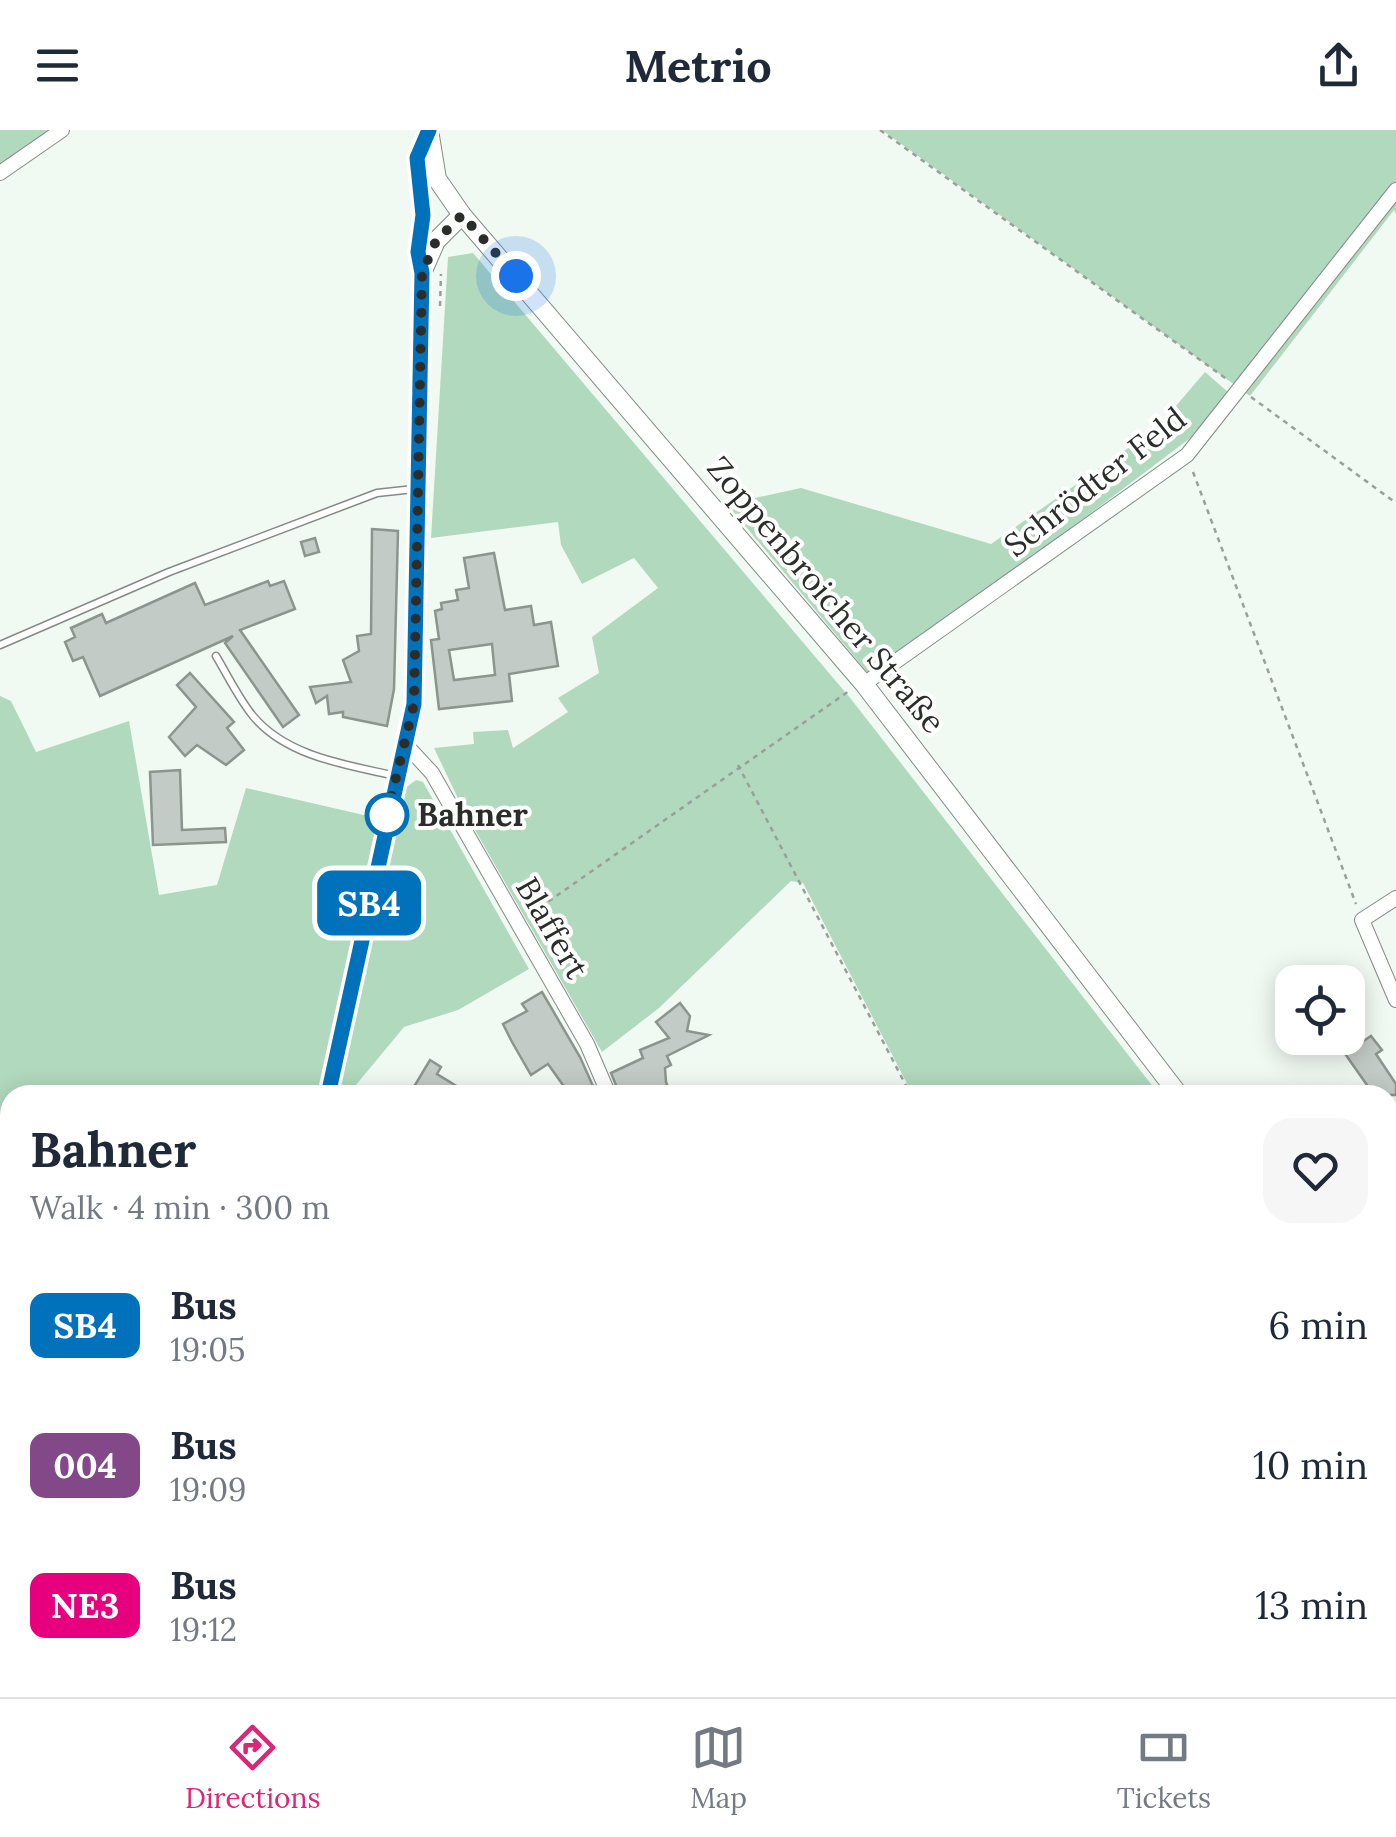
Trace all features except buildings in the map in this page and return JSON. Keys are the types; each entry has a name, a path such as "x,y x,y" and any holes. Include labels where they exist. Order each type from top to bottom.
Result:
{"main road":[{"name":"Zoppenbroicher Straße","path":"429,134 437,179 462,215 864,684 1171,1085"},
{"path":"330,1085 414,704 422,273 418,252 423,215 417,158 429,134"},
{"path":"423,215 449,196"},
{"path":"422,273 436,241 462,215"}],"street":[{"path":"0,173 62,130"},
{"name":"Schrödter Feld","path":"864,684 1187,455 1396,190"},
{"name":"Blaffert","path":"406,744 432,773 587,1044 605,1085"},
{"path":"1396,898 1362,920 1396,1000"}],"lane":[{"path":"0,645 169,572 378,493 419,489"},
{"path":"216,656 254,718 282,739 321,760 396,776"}],"path":[{"path":"880,130 1396,504"},
{"path":"440,315 442,257"},
{"path":"1187,455 1362,920"},
{"path":"518,924 738,766 864,684"},
{"path":"738,766 907,1085"}],"green space":[{"path":"0,130 56,130 0,167"},
{"path":"882,130 1396,130 1396,214 1394,210 1250,396"},
{"path":"473,253 851,699 1152,1085 908,1085 803,883 791,881 659,1008 602,1052 463,809 434,748 474,744 473,732 508,730 513,748 568,712 558,698 599,673 592,637 658,588 634,558 582,584 561,545 558,522 431,538 448,257"},
{"path":"1205,372 1229,393 1197,433 872,678 727,504 801,488 991,544 1157,428"},
{"path":"0,696 11,701 36,752 129,721 159,895 217,885 246,788 368,816 416,780 423,782 529,969 458,1010 404,1027 356,1085 0,1085"}],"bus line":[{"name":"SB4","path":"330,1085 414,704 422,273 418,252 423,215 417,158 429,138 429,130"}],"place":[{"name":"Bahner","path":"387,815"}],"route":[{"path":"387,815 385,823 414,704 422,273 436,241 462,215 516,276"}]}
